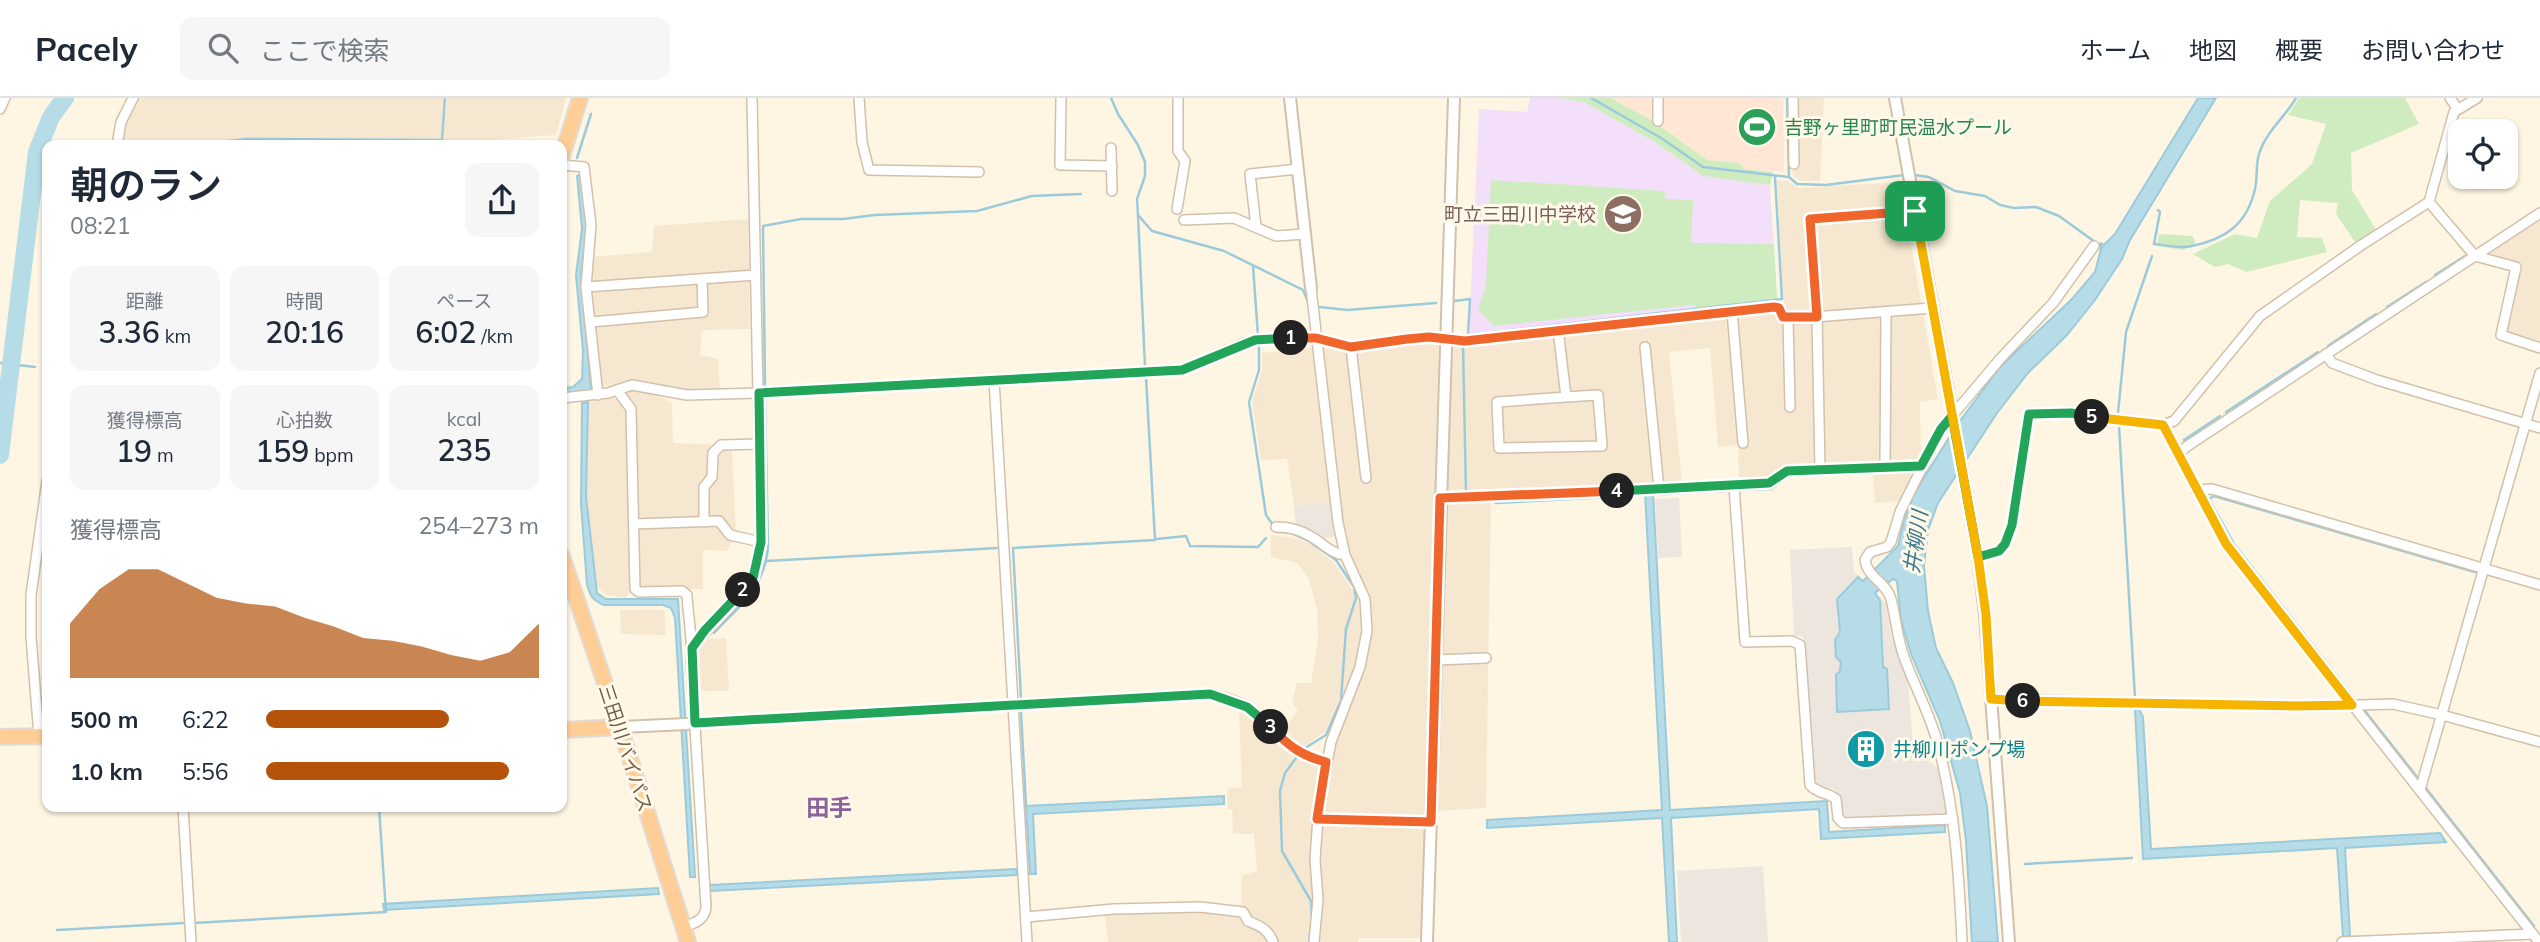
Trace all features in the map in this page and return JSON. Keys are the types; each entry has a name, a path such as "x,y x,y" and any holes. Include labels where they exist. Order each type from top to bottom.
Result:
{"highway":[{"path":"567,140 580,98"},
{"name":"三田川バイパス","path":"567,571 685,926 688,942"},
{"path":"567,730 620,727"},
{"path":"0,737 42,736"}],"street":[{"path":"0,108 5,98"},
{"path":"118,140 121,121 133,98"},
{"path":"692,648 753,578 761,542 752,98"},
{"path":"859,98 862,142 869,170 979,172"},
{"path":"1061,98 1060,165 1112,166"},
{"path":"1177,209 1185,162 1178,150 1178,98"},
{"path":"1290,98 1338,523 1345,555 1365,599 1367,631 1360,667 1326,762 1317,819 1315,859 1318,899 1314,942"},
{"path":"1427,942 1454,98"},
{"path":"1658,98 1658,121"},
{"path":"1793,98 1794,164"},
{"path":"1895,98 1978,557 1986,615 2009,942"},
{"path":"2450,98 2457,108"},
{"path":"1978,557 1999,551 2005,544 2012,525 2029,414 2071,413 2163,425 2175,421 2260,316 2360,246 2429,202 2454,111 2477,98"},
{"path":"1111,148 1112,191"},
{"path":"567,165 584,167 591,225 586,287 598,395"},
{"path":"1256,227 1250,174 1298,169"},
{"path":"2429,202 2475,256 2516,267 2501,335 2540,348"},
{"path":"1821,469 1817,317 1810,219 1915,211"},
{"path":"2179,454 2540,213"},
{"path":"1184,220 1234,218 1276,236 1305,234"},
{"path":"1962,942 1958,858 1953,819 1936,738 1903,656 1891,597 1869,571 1866,556 1887,547 1891,542 1900,512 1941,429 1953,421 2000,359 2053,303 2094,246"},
{"path":"586,287 756,275"},
{"path":"591,322 703,312 702,279"},
{"path":"567,398 598,395 625,386 641,385 687,395 1182,370 1258,339 1316,338 1351,347 1429,337 1465,341 1774,307 1779,308 1783,317 1788,318 1933,308"},
{"path":"1732,311 1743,443"},
{"path":"1885,467 1886,312"},
{"path":"1788,318 1790,407"},
{"path":"1558,329 1566,397"},
{"path":"1645,346 1659,489"},
{"path":"1351,347 1366,478"},
{"path":"2326,354 2332,363 2377,380 2540,428"},
{"path":"2420,790 2540,373"},
{"path":"995,380 1027,942"},
{"path":"617,390 631,409 635,589 639,592 682,592 687,595 692,648 687,724 705,912 695,923 685,926"},
{"path":"1598,394 1602,446 1499,448 1497,402 1566,397 1598,394"},
{"path":"2163,425 2226,544 2536,938"},
{"path":"704,522 704,486 712,477 713,453 721,444 760,444"},
{"path":"1440,498 1734,486 1769,483 1787,471 1921,466"},
{"path":"1734,486 1745,642 1792,641 1800,645 1810,785 1816,792 1830,794 1836,799 1838,818 1843,823 1953,819"},
{"path":"2196,490 2211,489 2540,585"},
{"path":"42,517 31,596 31,637 42,728"},
{"path":"634,524 719,521 730,535 761,542"},
{"path":"1276,527 1295,529 1338,555 1345,555"},
{"path":"1436,660 1486,657"},
{"path":"620,727 1210,694 1247,707 1299,753 1326,762"},
{"path":"1991,699 2143,704 2393,704 2540,742"},
{"path":"183,812 191,942"},
{"path":"1317,819 1431,822"},
{"path":"1026,917 1114,909 1200,906 1243,912 1248,921 1269,933 1273,942"},
{"path":"2342,942 2536,938"}],"shaded area":[{"path":"138,98 444,98 441,138 122,140 131,106"},
{"path":"447,98 566,98 556,135 495,140 443,140"},
{"name":"町立三田川中学校","path":"1530,98 1584,102 1655,142 1703,176 1770,185 1777,299 1469,334 1479,109 1527,112"},
{"path":"1611,98 1783,98 1784,172 1745,169 1739,163 1707,160 1653,121"},
{"path":"1796,98 1824,98 1820,181 1801,181 1793,176 1791,152 1797,152"},
{"path":"1777,181 1787,181 1799,188 1900,182 1938,399 1920,402 1921,462 1902,501 1875,503 1872,464 1786,467 1767,479 1739,479 1738,445 1718,447 1710,348 1669,352 1682,482 1491,492 1486,808 1436,811 1451,344 1784,309"},
{"path":"2540,216 2540,343 2507,334 2503,328 2522,265 2489,256 2488,251"},
{"path":"748,219 750,329 702,330 700,355 718,359 720,390 684,389 642,381 601,386 590,289 591,257 652,252 654,226"},
{"path":"1413,342 1439,343 1421,938 1359,938 1358,942 1317,942 1318,842 1329,765 1364,666 1371,634 1372,609 1368,591 1356,567 1343,527 1321,349 1328,346 1348,351 1364,481 1371,479 1355,350"},
{"path":"1312,348 1330,501 1294,506 1287,459 1261,460 1252,401 1262,370 1262,353"},
{"path":"633,388 666,399 672,404 673,443 728,445 732,449 736,534 727,551 703,550 703,589 638,589 635,412 627,396 627,392"},
{"path":"612,398 624,402 627,411 632,588 626,598 606,595 594,584 586,496 588,402"},
{"path":"1679,498 1682,557 1658,558 1655,499"},
{"path":"1330,501 1334,537 1322,538 1296,524 1294,506"},
{"path":"1271,535 1311,544 1335,564 1363,606 1362,639 1348,695 1340,696 1325,732 1300,749 1283,733 1298,709 1292,703 1297,683 1311,683 1318,639 1317,610 1309,579 1297,563 1271,557"},
{"path":"1852,547 1854,571 1888,606 1890,631 1908,681 1913,746 1941,772 1949,815 1850,821 1841,814 1839,795 1833,788 1822,787 1813,781 1803,636 1794,636 1790,550"},
{"path":"620,610 664,610 666,635 621,634"},
{"path":"726,638 729,691 699,691 699,650 707,639"},
{"path":"1243,709 1264,724 1286,752 1302,761 1322,765 1316,903 1307,942 1108,942 1105,914 1117,904 1200,903 1237,909 1241,906 1242,875 1257,871 1254,834 1233,834 1232,809 1228,809 1227,789 1242,787 1239,714"},
{"path":"1763,866 1768,942 1681,942 1677,871"}],"green space":[{"path":"1558,98 1611,98 1653,121 1707,160 1739,163 1745,169 1773,172 1770,185 1703,176 1655,142 1584,102"},
{"path":"2299,98 2405,98 2419,124 2351,153 2352,190 2377,231 2357,245 2336,214 2338,203 2300,200 2297,237 2322,238 2327,252 2246,272 2228,264 2215,267 2193,254 2235,234 2257,238 2270,201 2312,164 2326,124 2288,115"},
{"path":"1491,180 1664,191 1666,199 1693,200 1691,243 1774,244 1777,299 1494,326 1478,310 1486,285"},
{"path":"2159,234 2192,236 2196,243 2183,250 2157,246"}],"water":[{"name":"井柳川","path":"2198,98 2216,98 2130,240 2122,259 2095,300 2067,335 2028,373 1997,413 1938,503 1928,530 1924,566 1928,611 1936,648 1953,683 1970,731 1987,806 1998,942 1972,942 1966,841 1960,793 1940,721 1911,654 1901,620 1897,581 1893,579 1875,593 1880,600 1883,667 1887,669 1889,709 1837,712 1836,675 1840,671 1841,662 1836,657 1835,640 1840,632 1837,599 1858,577 1863,581 1898,546 1915,492 1957,425 2000,367 2072,299 2095,272 2101,249 2098,247 2115,234"},
{"path":"577,176 581,176 587,227 581,273 591,392 567,394 567,388 573,387 582,379 583,351 576,275 582,229"},
{"path":"588,402 586,496 597,593 606,599 678,599 695,877 690,877 675,618 671,608 663,605 604,605 592,598 587,584 581,504 582,403"},
{"path":"1645,493 1653,493 1670,810 1827,801 1829,832 1945,825 1945,832 1821,839 1819,809 1671,818 1677,942 1669,942 1662,818 1487,828 1487,820 1662,810"},
{"path":"2139,709 2143,717 2151,849 2440,833 2446,842 2345,848 2350,936 2343,937 2337,848 2143,859 2135,710"},
{"path":"1224,796 1224,804 1033,814 1036,874 1030,874 1026,806"},
{"path":"1016,869 1017,875 710,891 710,885"},
{"path":"658,888 659,894 384,910 383,904"}],"waterway":[{"path":"0,455 37,152 51,117 65,98"},
{"path":"442,140 445,98"},
{"path":"1111,98 1145,162 1145,176 1137,199 1138,215 1152,231 1224,251 1303,290 1309,304"},
{"path":"1591,98 1661,138 1703,167 1789,177 1797,184 1826,185 1904,175"},
{"path":"1787,98 1789,177"},
{"path":"2158,210 2160,212 2154,244 2192,246 2215,239 2233,228 2241,221 2251,201 2256,184 2258,156 2263,144 2296,98"},
{"path":"577,158 591,114"},
{"path":"238,140 442,140"},
{"path":"1914,175 1929,177 1955,191 1985,196 2000,205 2014,208 2036,207 2059,216 2102,247"},
{"path":"1454,301 1470,299 1468,335 1782,299 1775,177"},
{"path":"765,387 763,226 801,219 977,211 1032,196 1081,194"},
{"path":"1138,215 1145,366"},
{"path":"2118,413 2126,332 2152,256"},
{"path":"2435,275 2465,256"},
{"path":"1253,266 1258,336"},
{"path":"2387,307 2426,282"},
{"path":"1320,307 1347,310 1436,303"},
{"path":"2328,346 2376,314"},
{"path":"1259,342 1259,370 1249,402 1266,515 1278,532 1289,532 1307,540 1336,560 1354,587 1356,598 1346,629 1341,700 1326,735 1302,750 1285,773 1280,791 1282,851 1311,901 1312,919"},
{"path":"1463,345 1466,494"},
{"path":"2226,412 2318,352"},
{"path":"0,363 35,367"},
{"path":"1021,698 1013,548 1155,540 1146,377"},
{"path":"714,633 756,586 765,563 768,548 765,400"},
{"path":"2184,440 2220,416"},
{"path":"2119,426 2135,698"},
{"path":"2186,458 2197,479"},
{"path":"1744,490 1771,489 1788,476 1909,472"},
{"path":"1651,495 1721,491"},
{"path":"1492,499 1496,503 1648,495"},
{"path":"2354,698 2234,544 2209,499 2214,496 2475,572"},
{"path":"1157,539 1186,536 1190,546 1258,547 1266,538"},
{"path":"767,561 998,548"},
{"path":"2365,711 2417,777"},
{"path":"1021,712 1026,806"},
{"path":"2425,787 2534,926"},
{"path":"194,923 386,912 379,812"},
{"path":"2025,864 2132,858"},
{"path":"57,930 185,923"},
{"path":"1309,942 1311,925"}],"place":[{"name":"吉野ヶ里町町民温水プール","path":"1757,127"},
{"name":"町立三田川中学校","path":"1623,214"},
{"name":"井柳川ポンプ場","path":"1866,749"}],"district":[{"name":"田手","path":"829,808"}],"route":[{"path":"1915,211 1810,219 1817,317 1783,317 1779,308 1774,307 1465,341 1429,337 1351,347 1316,338 1261,339 1244,343 1182,370 759,393 761,542 758,558 753,578 692,648 695,723 1210,694 1247,707 1270,725 1288,746 1310,758 1326,762 1317,819 1431,822 1440,498 1734,486 1769,483 1787,471 1921,466 1941,429 1952,416 1978,557 1999,551 2005,544 2012,525 2027,442 2027,417 2029,414 2071,413 2163,425 2226,544 2352,705 2129,704 1991,699 1986,615 1978,557 1915,211"}]}
